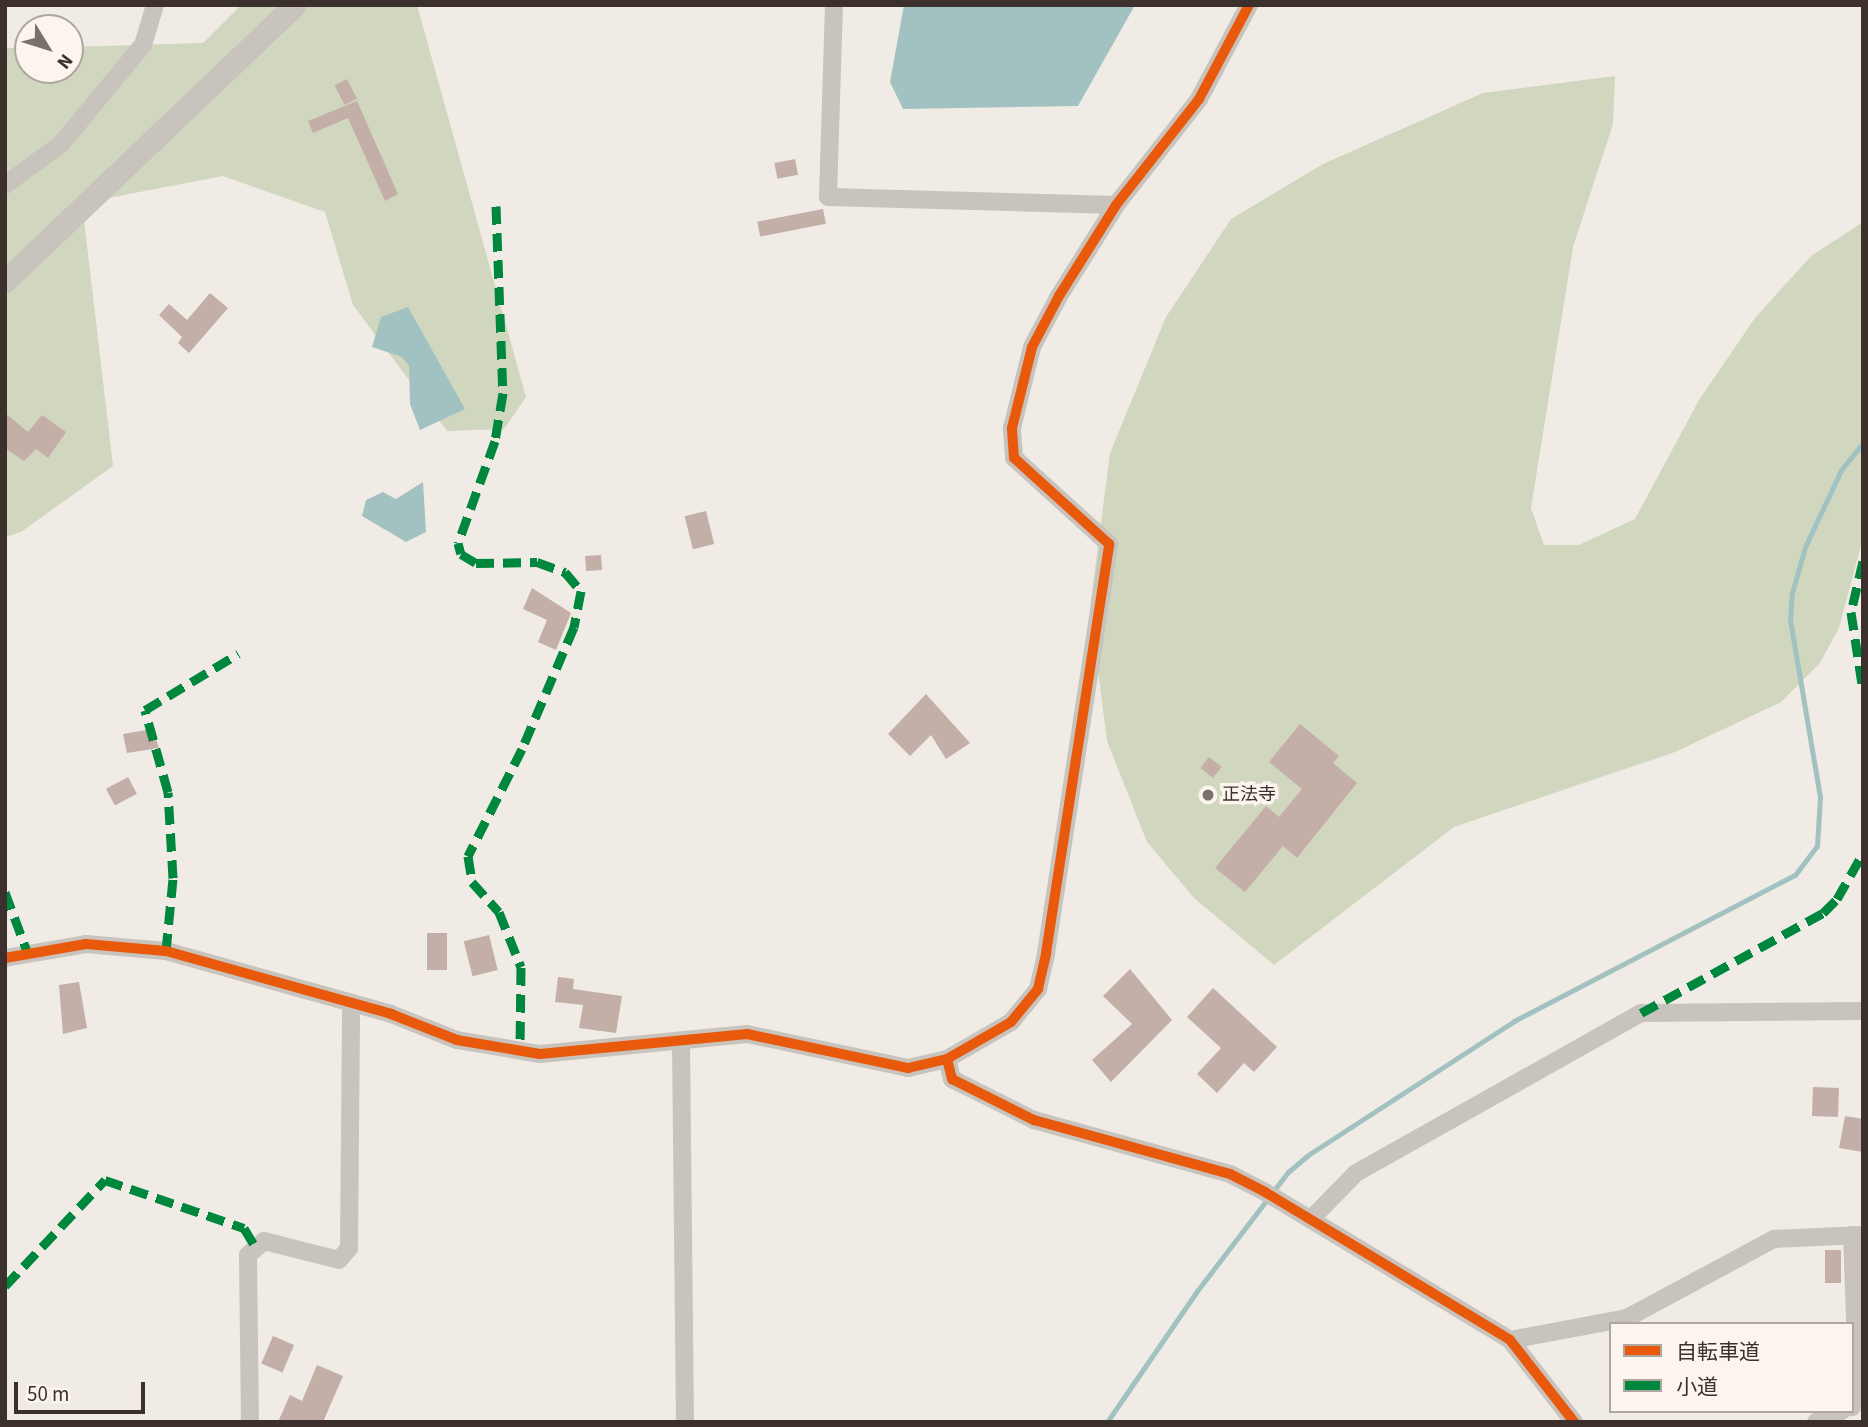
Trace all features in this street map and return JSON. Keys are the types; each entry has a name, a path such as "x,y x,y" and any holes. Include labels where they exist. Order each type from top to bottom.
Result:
{"street":[{"path":"5,185 61,144 135,55 155,5"},
{"path":"5,282 295,5"},
{"path":"834,5 828,197 1116,205"},
{"path":"5,958 86,944 166,951 501,1050 540,1054 747,1034 908,1068 947,1059 1011,1022 1038,989 1046,953 1109,544 1014,458 1012,428 1032,347 1116,205 1199,99 1249,5"},
{"path":"250,1422 248,1255 264,1241 339,1260 349,1248 351,1006"},
{"path":"1308,1218 1356,1173 1641,1013 1863,1011"},
{"path":"681,1042 685,1422"},
{"path":"947,1059 952,1079 1034,1120 1230,1174 1268,1194 1510,1340 1574,1422"},
{"path":"1510,1340 1627,1318 1774,1239 1857,1235 1858,1397 1854,1404"},
{"path":"1816,1422 1837,1413"}],"green space":[{"path":"241,5 417,5 526,397 504,429 447,431 353,305 325,212 223,176 82,203 113,466 21,532 5,537 5,48 14,48 14,84 84,84 84,47 203,43"},
{"path":"1615,76 1613,124 1573,247 1531,508 1544,545 1579,545 1635,519 1699,400 1755,318 1811,256 1863,222 1863,538 1839,628 1820,663 1781,702 1675,752 1454,827 1274,965 1194,898 1147,842 1107,741 1090,608 1110,453 1166,317 1231,219 1323,164 1483,93"}],"water":[{"path":"904,5 1135,5 1078,106 903,109 890,82"},
{"path":"408,307 465,409 420,430 410,404 409,366 402,357 372,347 381,317"},
{"path":"423,482 426,532 406,542 362,516 366,500 383,492 396,499"}],"building":[{"path":"347,79 357,99 345,105 335,85"},
{"path":"357,101 398,194 385,201 348,118 313,133 308,121"},
{"path":"795,159 798,175 777,179 774,163"},
{"path":"823,209 826,224 760,237 757,222"},
{"path":"210,293 228,308 189,353 178,343 182,337 159,315 169,304 187,320"},
{"path":"5,413 28,432 42,415 66,432 48,458 36,449 24,461 5,448"},
{"path":"706,511 714,544 693,549 685,516"},
{"path":"601,555 602,570 586,571 585,556"},
{"path":"532,588 571,613 556,650 538,642 547,620 523,609"},
{"path":"926,694 970,743 946,759 931,735 910,756 888,734"},
{"path":"1300,724 1339,756 1333,763 1357,783 1297,858 1283,846 1245,892 1215,868 1266,806 1279,817 1302,789 1269,762"},
{"path":"152,729 159,748 127,753 123,734"},
{"path":"1209,757 1222,767 1213,778 1200,768"},
{"path":"128,777 137,794 115,806 106,789"},
{"path":"427,933 447,933 447,970 427,970"},
{"path":"489,935 498,970 472,976 464,941"},
{"path":"1130,969 1172,1020 1111,1082 1092,1060 1132,1024 1103,996"},
{"path":"558,977 574,979 573,989 622,996 616,1033 579,1028 583,1005 555,1002"},
{"path":"79,982 87,1028 63,1034 59,985"},
{"path":"1213,988 1277,1047 1254,1072 1244,1063 1217,1093 1197,1074 1221,1048 1187,1017"},
{"path":"1813,1087 1839,1088 1838,1117 1812,1116"},
{"path":"1845,1116 1863,1119 1863,1152 1839,1148"},
{"path":"1825,1250 1841,1250 1841,1283 1825,1283"},
{"path":"273,1336 294,1345 282,1373 261,1364"},
{"path":"317,1365 343,1376 323,1422 278,1422 290,1395 302,1401"}],"waterway":[{"path":"1107,1422 1197,1291 1288,1172 1308,1155 1514,1021 1795,875 1817,846 1820,797 1790,619 1792,593 1805,547 1841,470 1863,443"}],"marked path":[{"path":"496,206 503,393 495,441 458,543 461,554 476,563 537,562 565,572 581,591 574,627 522,749 468,856 472,882 499,912 521,967 520,1052"},
{"path":"1863,561 1851,612 1863,690"},
{"path":"166,951 173,878 168,792 145,710 238,654"},
{"path":"1641,1013 1823,913 1837,899 1863,853"},
{"path":"5,892 27,951"},
{"path":"5,1286 105,1180 244,1228 255,1246"}],"cycle path":[{"path":"5,958 86,944 166,951 391,1014 457,1040 540,1054 747,1034 908,1068 947,1059 1011,1022 1038,989 1046,953 1109,544 1014,458 1012,428 1032,347 1059,296 1116,205 1199,99 1249,5"},
{"path":"947,1059 952,1079 1034,1120 1230,1174 1265,1192 1510,1340 1574,1422"}],"place":[{"name":"正法寺","path":"1208,795"}]}
